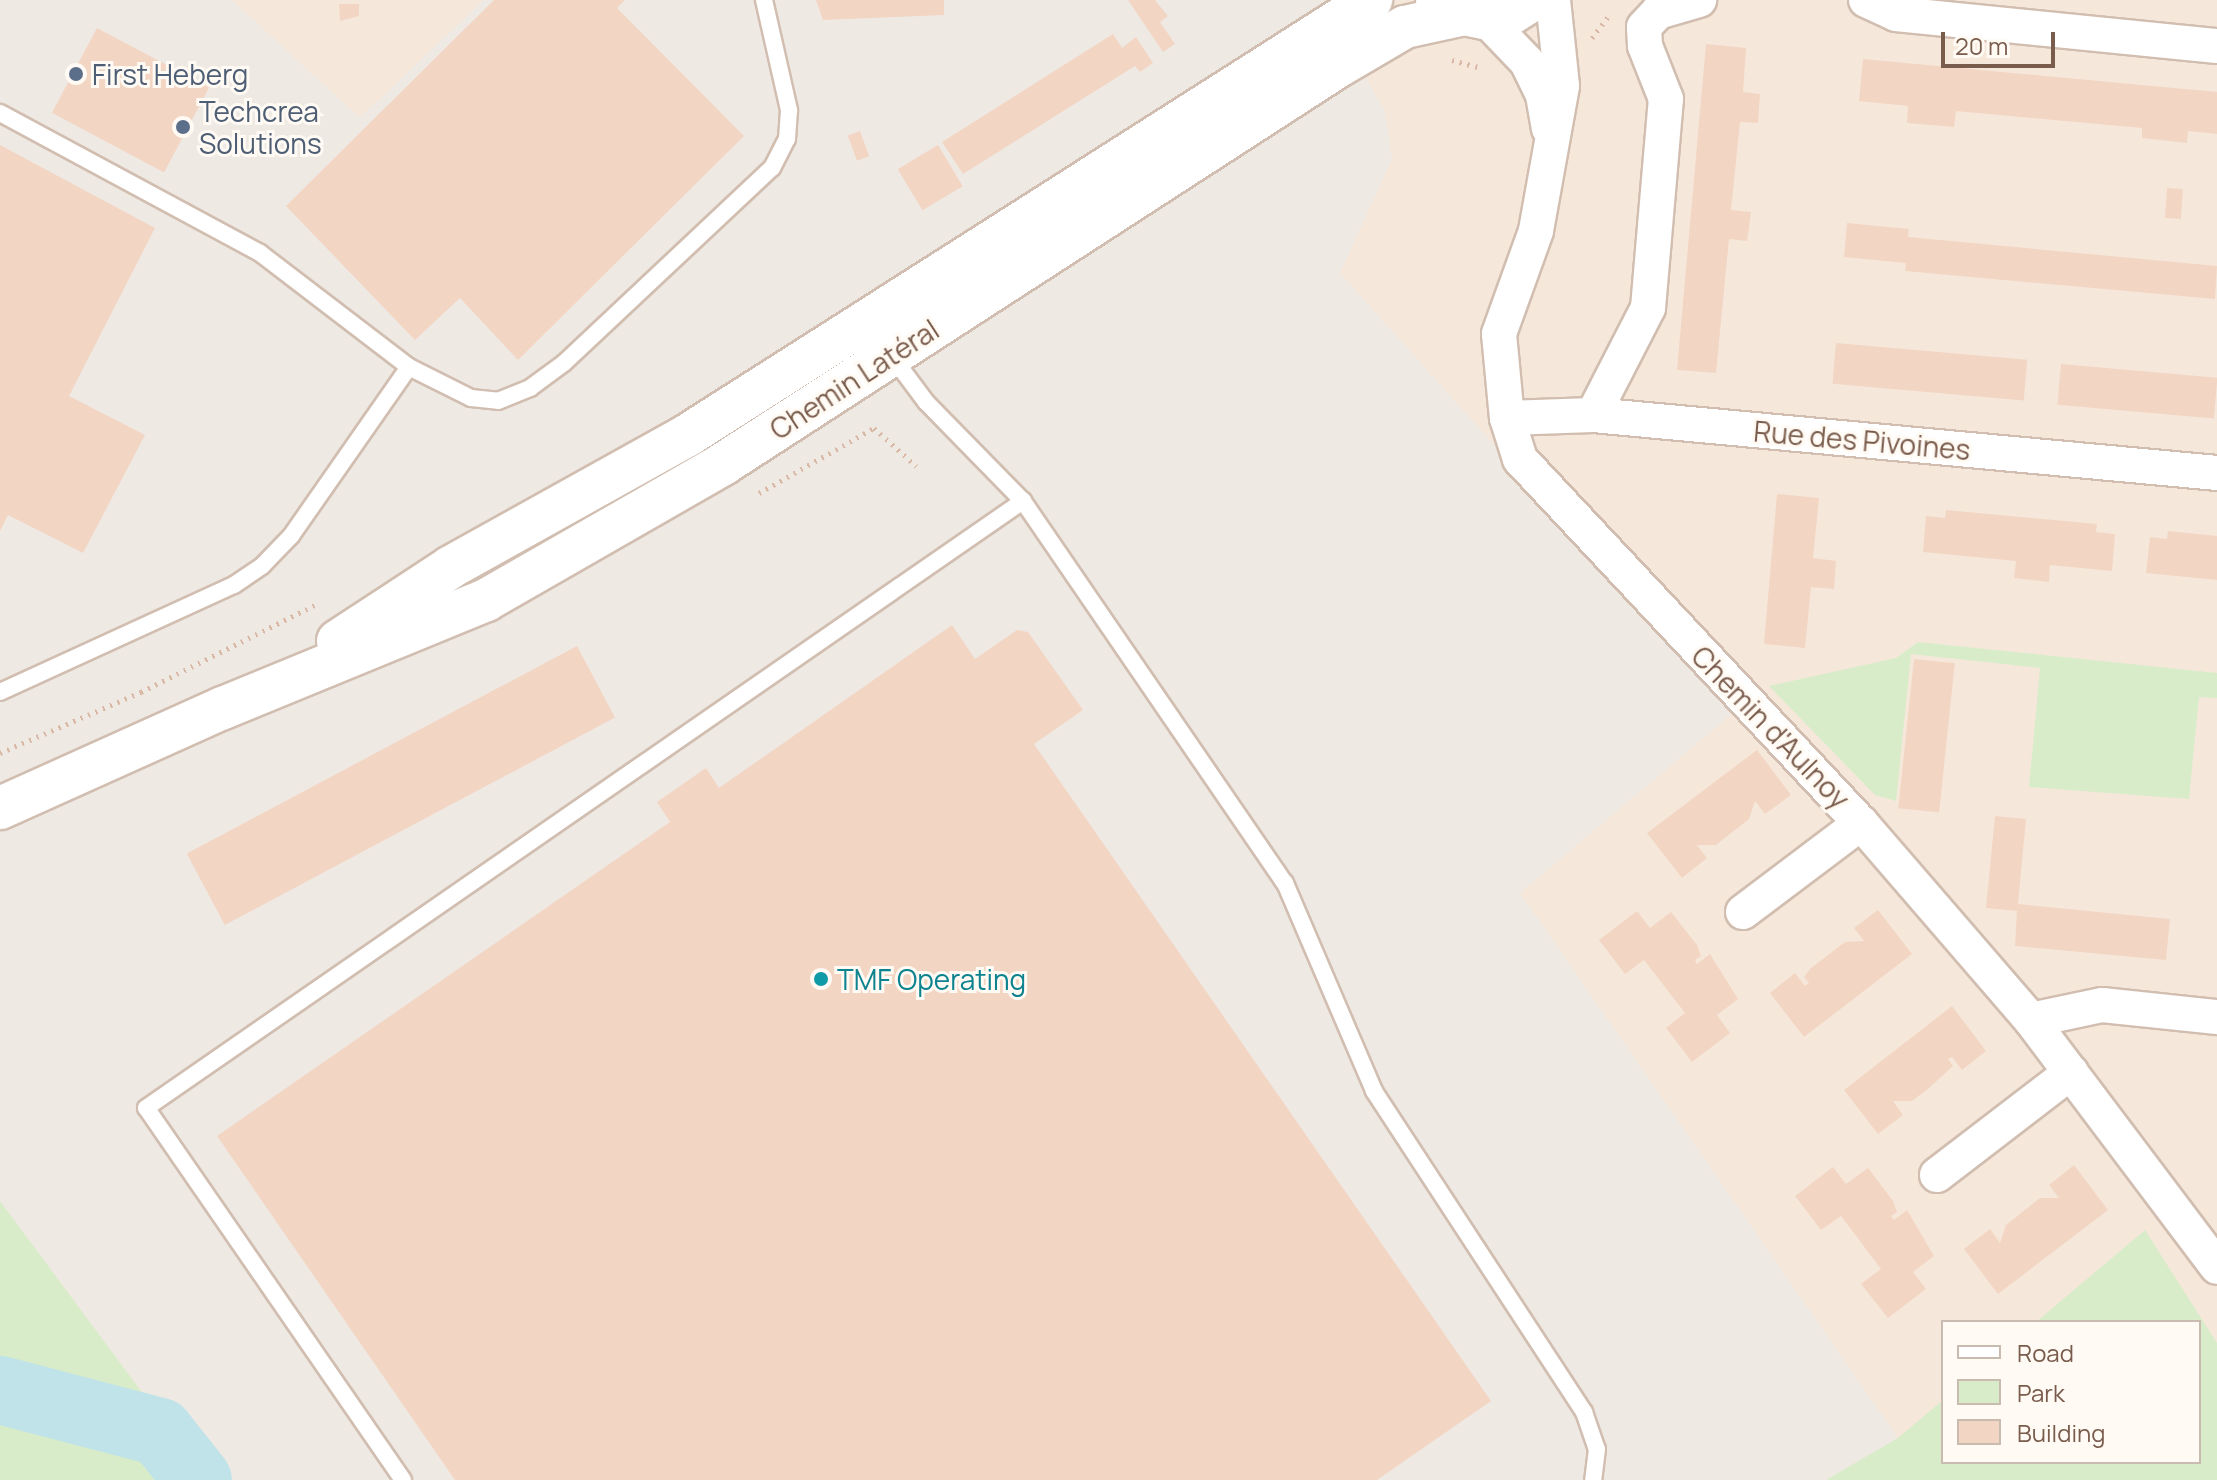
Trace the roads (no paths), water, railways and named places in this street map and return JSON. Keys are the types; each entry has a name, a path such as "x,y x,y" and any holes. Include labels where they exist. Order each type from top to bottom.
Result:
{"main road":[{"path":"1462,11 1504,14 1530,0"}],"street":[{"name":"Chemin Latéral","path":"880,338 1371,0"},
{"name":"Chemin d'Aulnoy","path":"1553,0 1563,75 1532,249 1499,334 1507,418 1514,447 1529,472 1861,823 2031,1020 2217,1267"},
{"path":"1593,415 1648,308 1666,99 1645,46 1644,27 1658,12 1699,0"},
{"path":"1866,0 1896,14 2217,46"},
{"name":"Chemin Latéral","path":"0,808 223,708 451,567 654,455 880,338 1405,27 1462,11"},
{"name":"Chemin d'Aulnoy","path":"1462,11 1535,75 1550,136"},
{"name":"Rue des Pivoines","path":"1507,418 1593,415 2217,473"},
{"path":"1743,912 1861,823"},
{"path":"2031,1020 2102,1005 2217,1017"},
{"path":"1937,1175 2071,1072"}],"lane":[{"path":"0,113 260,253 409,367 485,401 530,388 759,181 782,151 789,125 764,0"},
{"path":"880,338 926,402 1023,501 1285,883 1374,1091 1584,1412 1597,1449 1593,1480"},
{"path":"0,692 234,585 262,566 291,536 409,367"},
{"path":"403,1480 146,1108 1023,501"}],"waterway":[{"path":"0,1390 160,1432 198,1480"}],"place":[{"name":"First Heberg","path":"76,74"},
{"name":"Techcrea Solutions","path":"183,127"},
{"name":"TMF Operating","path":"821,979"}]}
